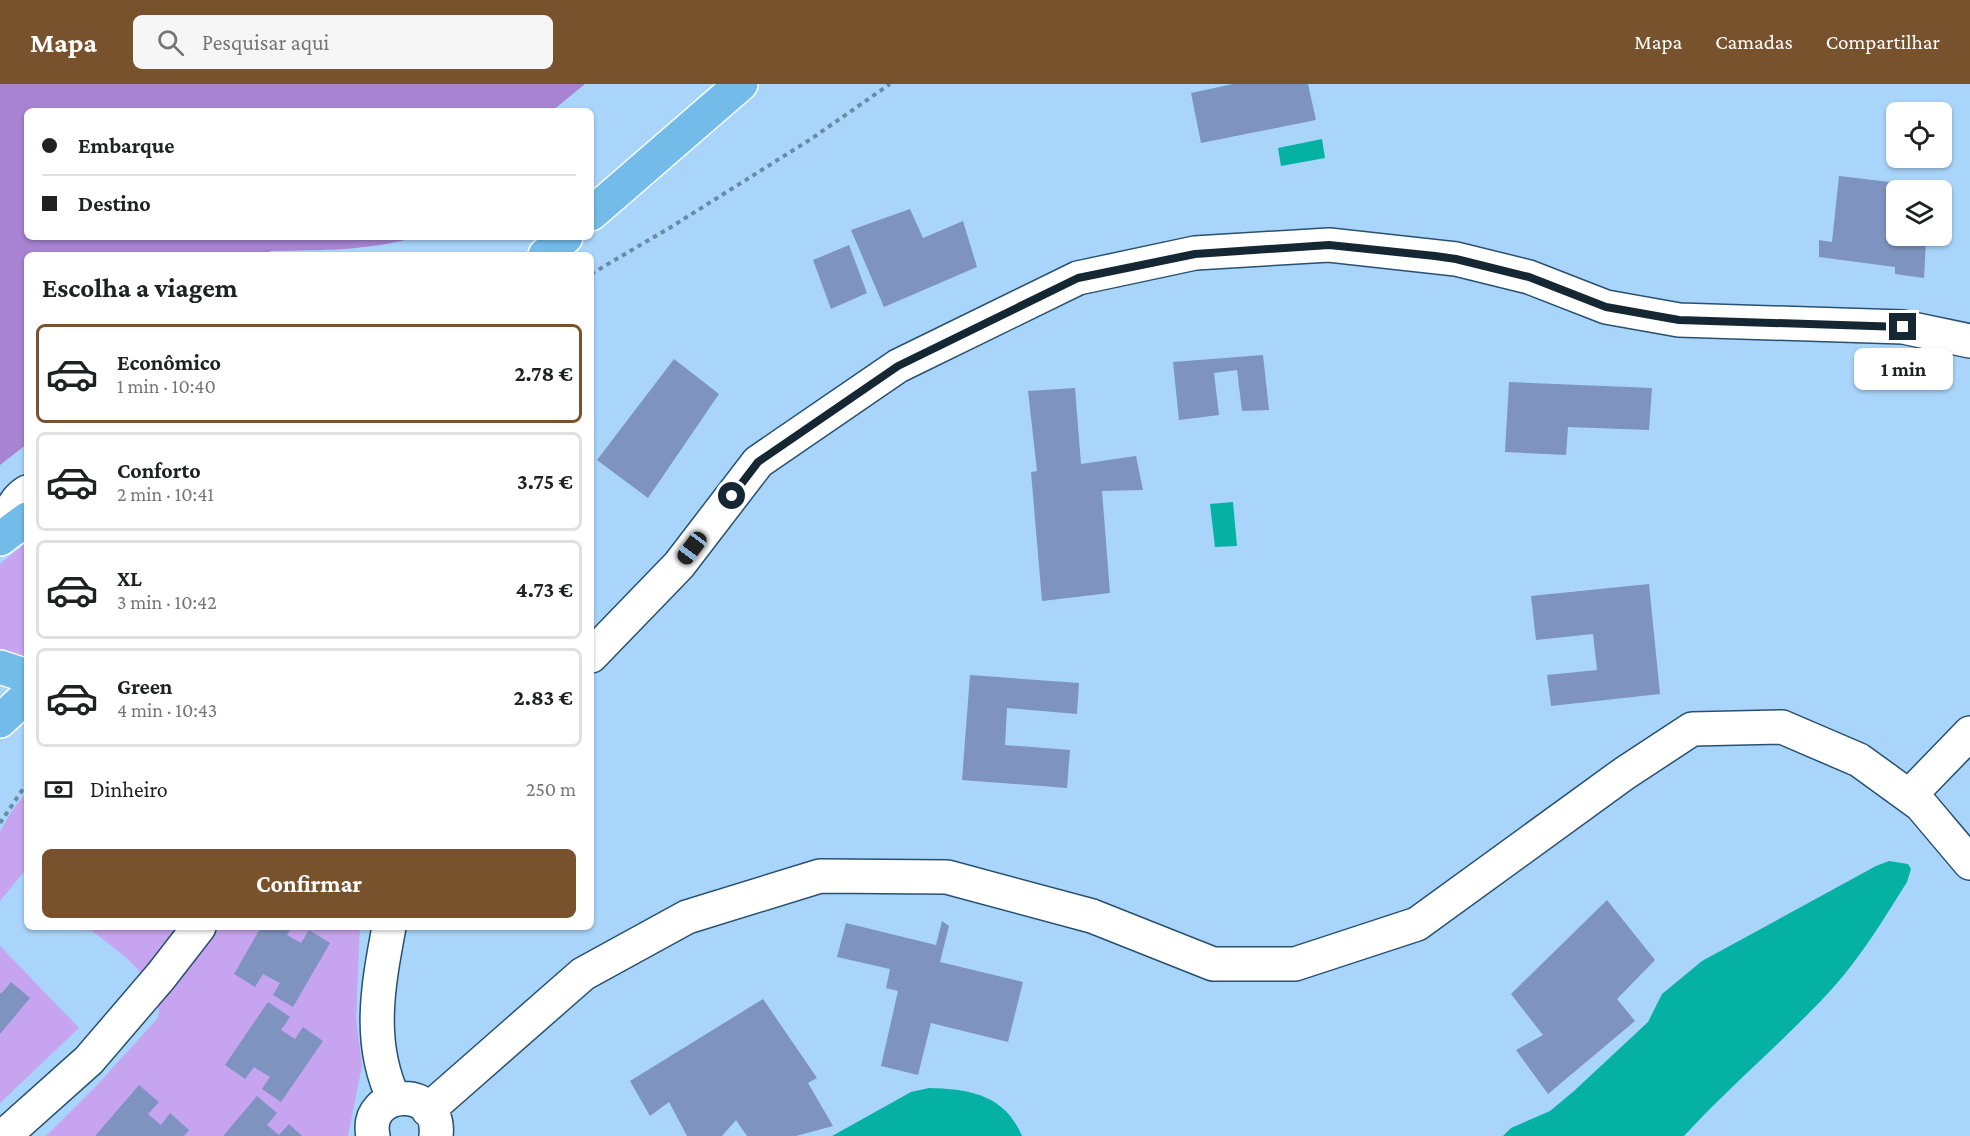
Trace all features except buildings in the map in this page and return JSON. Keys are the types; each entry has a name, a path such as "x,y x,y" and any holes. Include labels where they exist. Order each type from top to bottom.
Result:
{"main road":[{"path":"594,211 741,84"},
{"path":"548,252 562,240"},
{"path":"0,667 24,675"},
{"path":"0,721 24,699"}],"street":[{"path":"594,653 679,566 758,462 898,366 1078,278 1195,254 1329,245 1456,259 1529,277 1606,307 1679,320 1903,327 1970,341"},
{"path":"11,531 10,511 24,494"},
{"path":"373,1136 373,1120 384,1104 394,1099 414,1099 432,1123 583,974 687,917 820,876 947,878 1092,916 1213,964 1295,964 1417,924 1625,773 1692,729 1782,728 1859,760 1921,805 1970,863"},
{"path":"1908,796 1970,733"},
{"path":"4,1136 89,1060 161,976 197,930"},
{"path":"389,930 376,1011 378,1048 385,1080 394,1099"}],"path":[{"path":"594,272 801,145 890,84"},
{"path":"0,823 24,787"}],"shaded area":[{"path":"0,84 585,84 556,108 24,108 24,240 405,240 362,247 269,252 24,252 24,446 0,465"},
{"path":"1322,139 1325,158 1281,166 1278,148"},
{"path":"1233,502 1237,546 1215,547 1210,504"},
{"path":"24,544 24,659 12,658 0,650 0,564"},
{"path":"24,796 24,874 0,901 0,832 11,812"},
{"path":"1889,861 1908,864 1911,869 1907,882 1852,965 1813,1009 1684,1136 1503,1136 1511,1128 1550,1111 1574,1091 1648,1022 1662,994 1702,961"},
{"path":"91,930 360,930 356,1019 362,1066 348,1136 46,1136 98,1084 158,1018 158,1004 154,991 146,978 123,955"},
{"path":"0,946 79,1028 0,1103"},
{"path":"929,1088 972,1093 996,1103 1015,1122 1022,1136 832,1136 911,1092"}],"route":[{"path":"732,496 758,462 898,366 1078,278 1195,254 1329,245 1456,259 1529,277 1606,307 1679,320 1780,325 1903,327"}]}
